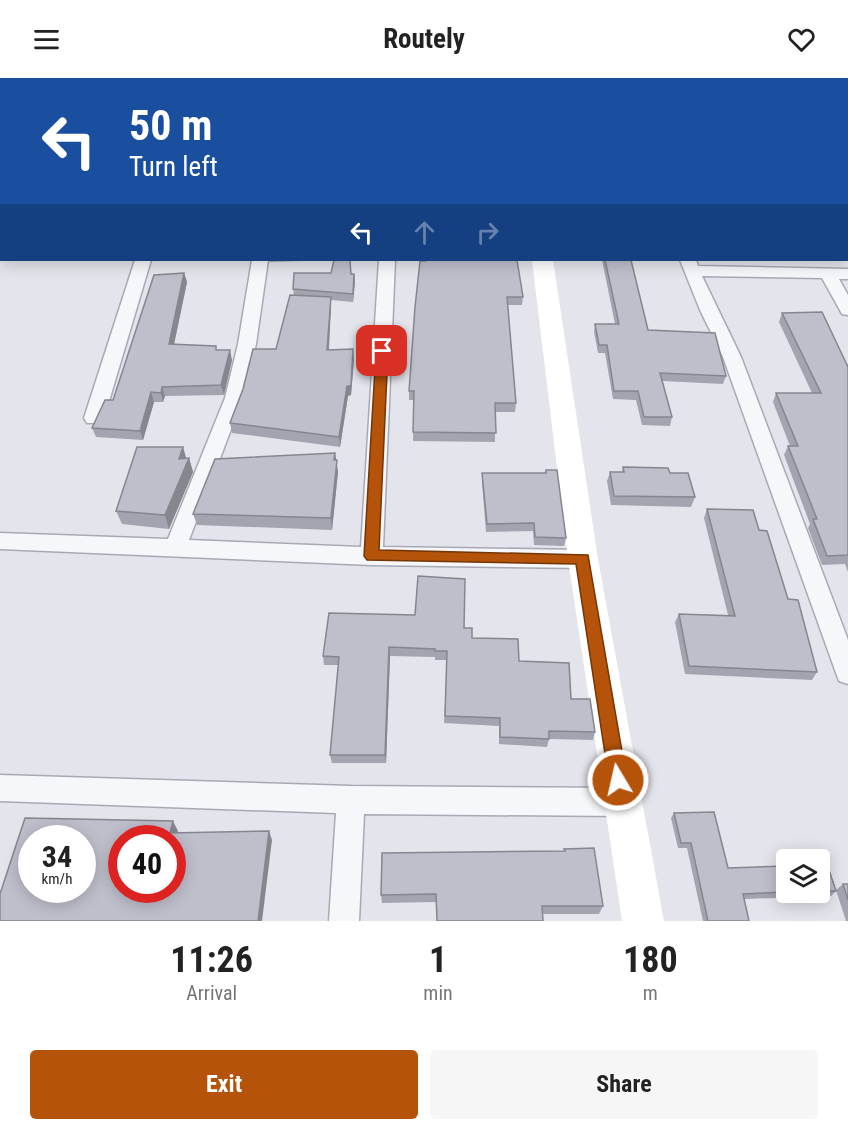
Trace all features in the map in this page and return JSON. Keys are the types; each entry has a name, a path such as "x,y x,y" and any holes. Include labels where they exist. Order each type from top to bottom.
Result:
{"street":[{"path":"94,418 143,261"},
{"path":"175,549 234,398 248,344 260,261"},
{"path":"372,556 387,261"},
{"path":"542,261 583,559 621,802 643,921"},
{"path":"848,274 690,265 732,357 848,673"},
{"path":"828,274 848,310"},
{"path":"0,541 372,556 583,559"},
{"path":"0,788 351,800 621,802"},
{"path":"344,921 351,800"}],"building":[{"path":"334,261 350,261 351,274 354,274 353,294 293,289 294,273 331,273"},
{"path":"420,261 517,261 523,297 507,297 516,403 495,403 496,433 413,432 414,391 409,391"},
{"path":"605,261 631,261 648,330 715,333 726,376 660,373 672,417 644,417 638,391 614,391 607,345 599,345 595,324 619,324"},
{"path":"184,273 169,344 216,346 216,350 230,350 221,385 162,387 161,393 151,392 140,431 92,428 105,400 113,400 154,275"},
{"path":"290,295 331,297 327,350 353,349 351,386 347,386 339,437 230,423 243,389 253,349 276,349"},
{"path":"822,312 848,367 848,555 827,556 813,519 817,519 788,446 798,446 776,393 821,393 782,313"},
{"path":"137,447 183,447 179,459 189,458 165,515 116,511"},
{"path":"335,453 334,460 337,460 331,518 193,514 215,459"},
{"path":"623,467 668,468 670,473 688,473 695,497 614,496 610,472 624,472"},
{"path":"546,470 557,470 566,538 535,537 534,523 487,524 482,473 546,473"},
{"path":"707,509 753,510 759,530 767,531 788,599 798,600 817,672 689,666 679,614 735,616"},
{"path":"418,576 465,579 464,628 472,628 472,638 518,639 519,661 569,663 571,699 590,699 595,732 549,731 549,739 500,737 500,718 445,716 447,651 389,647 385,755 330,755 339,657 323,656 329,613 415,615"},
{"path":"714,812 728,868 776,866 776,892 743,894 749,921 708,921 691,843 681,843 674,813"},
{"path":"25,818 173,821 172,825 108,825 108,903 186,903 186,833 269,831 258,921 0,921 0,894 18,839 18,903 96,903 96,825 23,825"},
{"path":"594,848 603,906 542,906 543,921 437,921 436,894 381,895 382,853 565,851 564,849"},
{"path":"830,873 836,891 830,891"},
{"path":"843,884 848,884 848,900"}],"route":[{"path":"382,351 372,556 583,559 618,780"}]}
